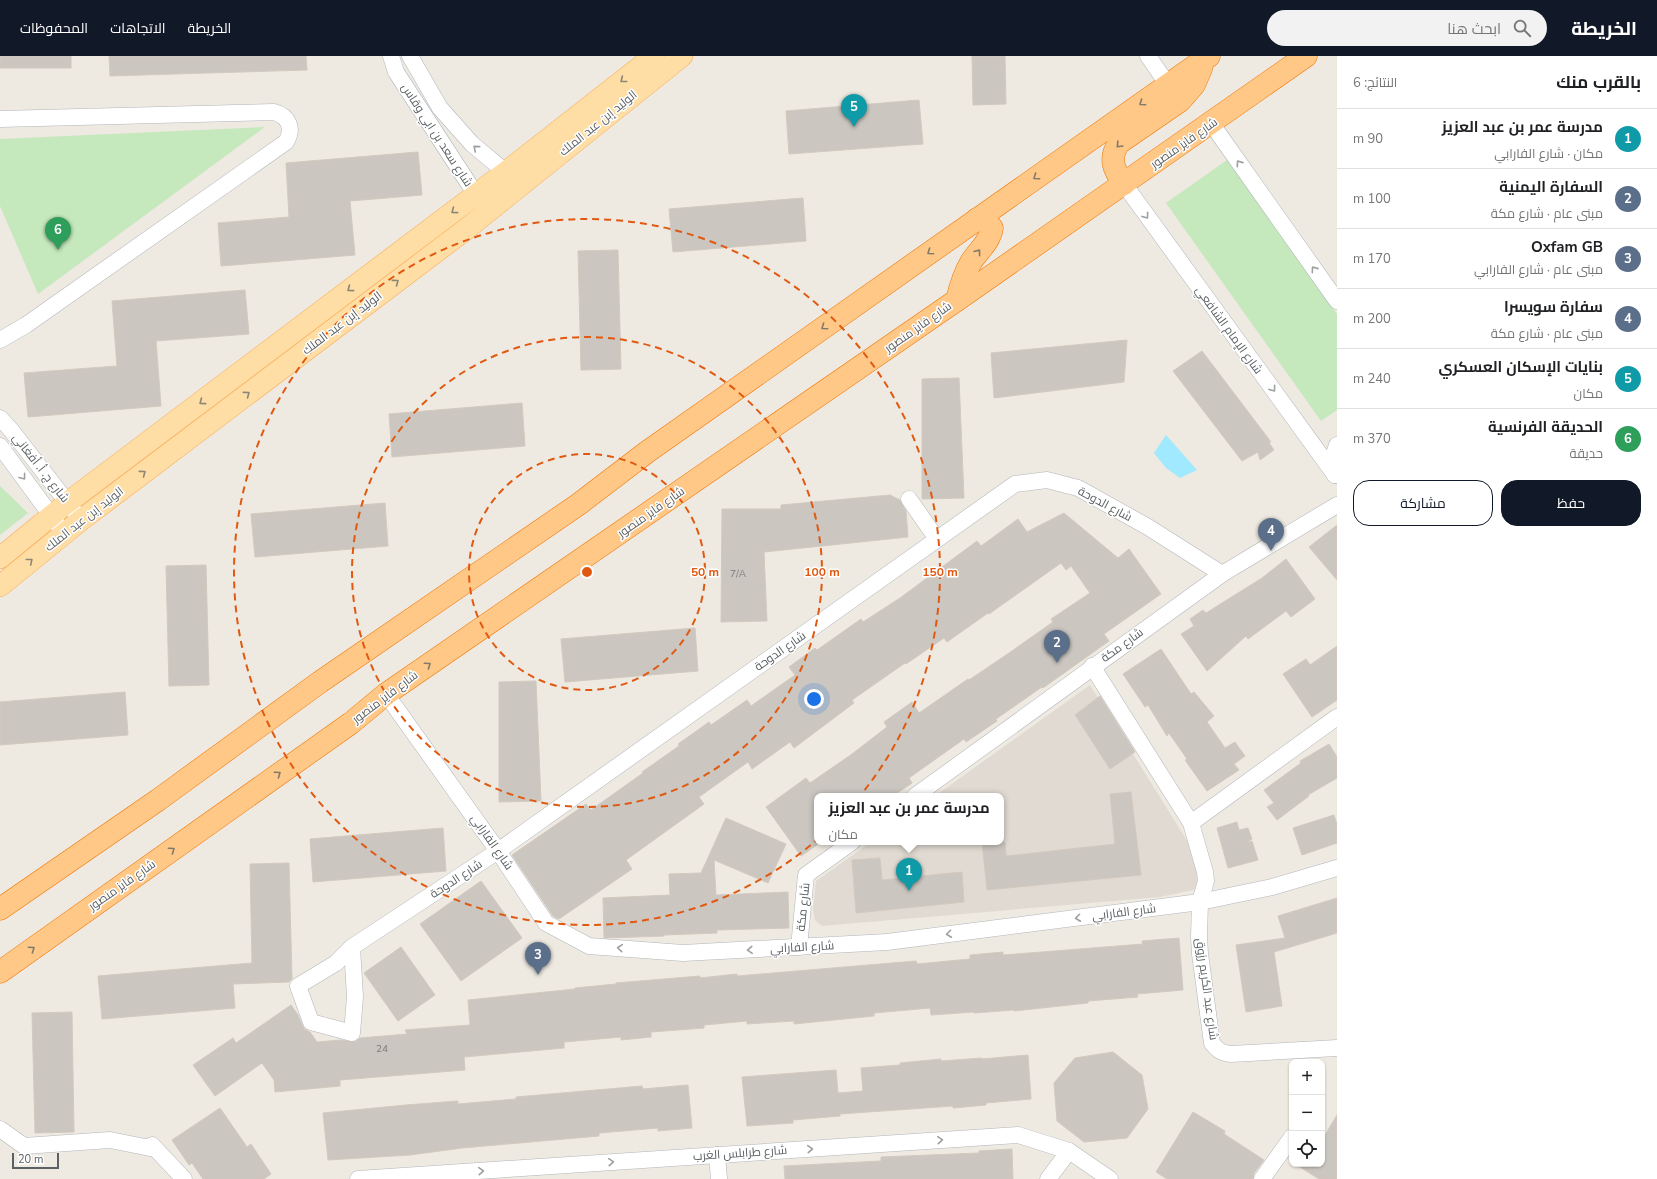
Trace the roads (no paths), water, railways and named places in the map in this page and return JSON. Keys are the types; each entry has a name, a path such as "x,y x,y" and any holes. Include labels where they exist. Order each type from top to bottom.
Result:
{"highway":[{"name":"شارع فايز منصور","path":"0,972 351,723 386,694 957,300 1306,56"},
{"path":"0,909 158,800 320,682 579,504 653,447 1206,58"},
{"path":"1124,184 1113,165 1114,150 1119,143 1180,101 1194,84 1206,58"},
{"path":"957,300 965,274 971,262 991,236 992,228 989,224 985,221 977,219"}],"main road":[{"name":"الوليد إبن عبد الملك","path":"0,586 64,533 488,212 514,179 654,56"},
{"name":"الوليد إبن عبد الملك","path":"0,558 67,503 476,195 514,179 682,56"}],"street":[{"name":"شارع سعد بن ابي وقاس","path":"391,56 396,72 488,212"},
{"name":"شارع سعد بن ابي وقاس","path":"410,56 440,108 472,144 514,179"},
{"path":"1148,56 1168,85"},
{"path":"0,119 274,112 280,114 288,121 290,132 286,142 26,325 0,340"},
{"path":"1212,123 1337,301"},
{"name":"شارع الإمام الشافعي","path":"1124,184 1336,477"},
{"name":"شارع ج. أ. أفغاني","path":"0,418 81,520"},
{"path":"1336,477 1334,454 1337,445"},
{"name":"شارع ج. أ. أفغاني","path":"0,446 64,533"},
{"name":"شارع الدوحة","path":"352,947 355,997 352,1033 311,1022 298,986 336,963 352,947 498,850 1015,484 1047,480 1078,488 1148,527 1222,574"},
{"path":"909,499 937,539"},
{"name":"شارع مكة","path":"919,793 1092,666 1222,574 1337,505"},
{"name":"شارع عبد الكريم رزوق","path":"1092,666 1191,823 1205,872 1206,881 1200,902 1200,954 1209,1015 1210,1037 1217,1050 1223,1053 1231,1054 1312,1056 1337,1048"},
{"name":"شارع الفارابي","path":"386,694 498,850 546,923 589,946 682,953 887,942 1200,902 1272,887 1337,868"},
{"path":"1191,823 1337,717"},
{"name":"شارع مكة","path":"799,947 806,875 848,845"},
{"path":"0,1129 24,1146 110,1140 150,1148 152,1145 184,1179"},
{"name":"شارع طرابلس الغرب","path":"358,1179 1018,1135 1069,1151 1110,1179"},
{"path":"1262,1179 1289,1141"},
{"path":"1048,1179 1069,1151"},
{"path":"717,1155 719,1179"}],"water":[{"path":"1166,435 1197,470 1180,478 1166,468 1154,453"}],"place":[{"name":"بنايات الإسكان العسكري","path":"854,127"},
{"name":"الحديقة الفرنسية","path":"58,250"},
{"name":"سفارة سويسرا","path":"1271,551"},
{"name":"السفارة اليمنية","path":"1057,663"},
{"name":"مدرسة عمر بن عبد العزيز","path":"909,891"},
{"name":"Oxfam GB","path":"538,975"}]}
